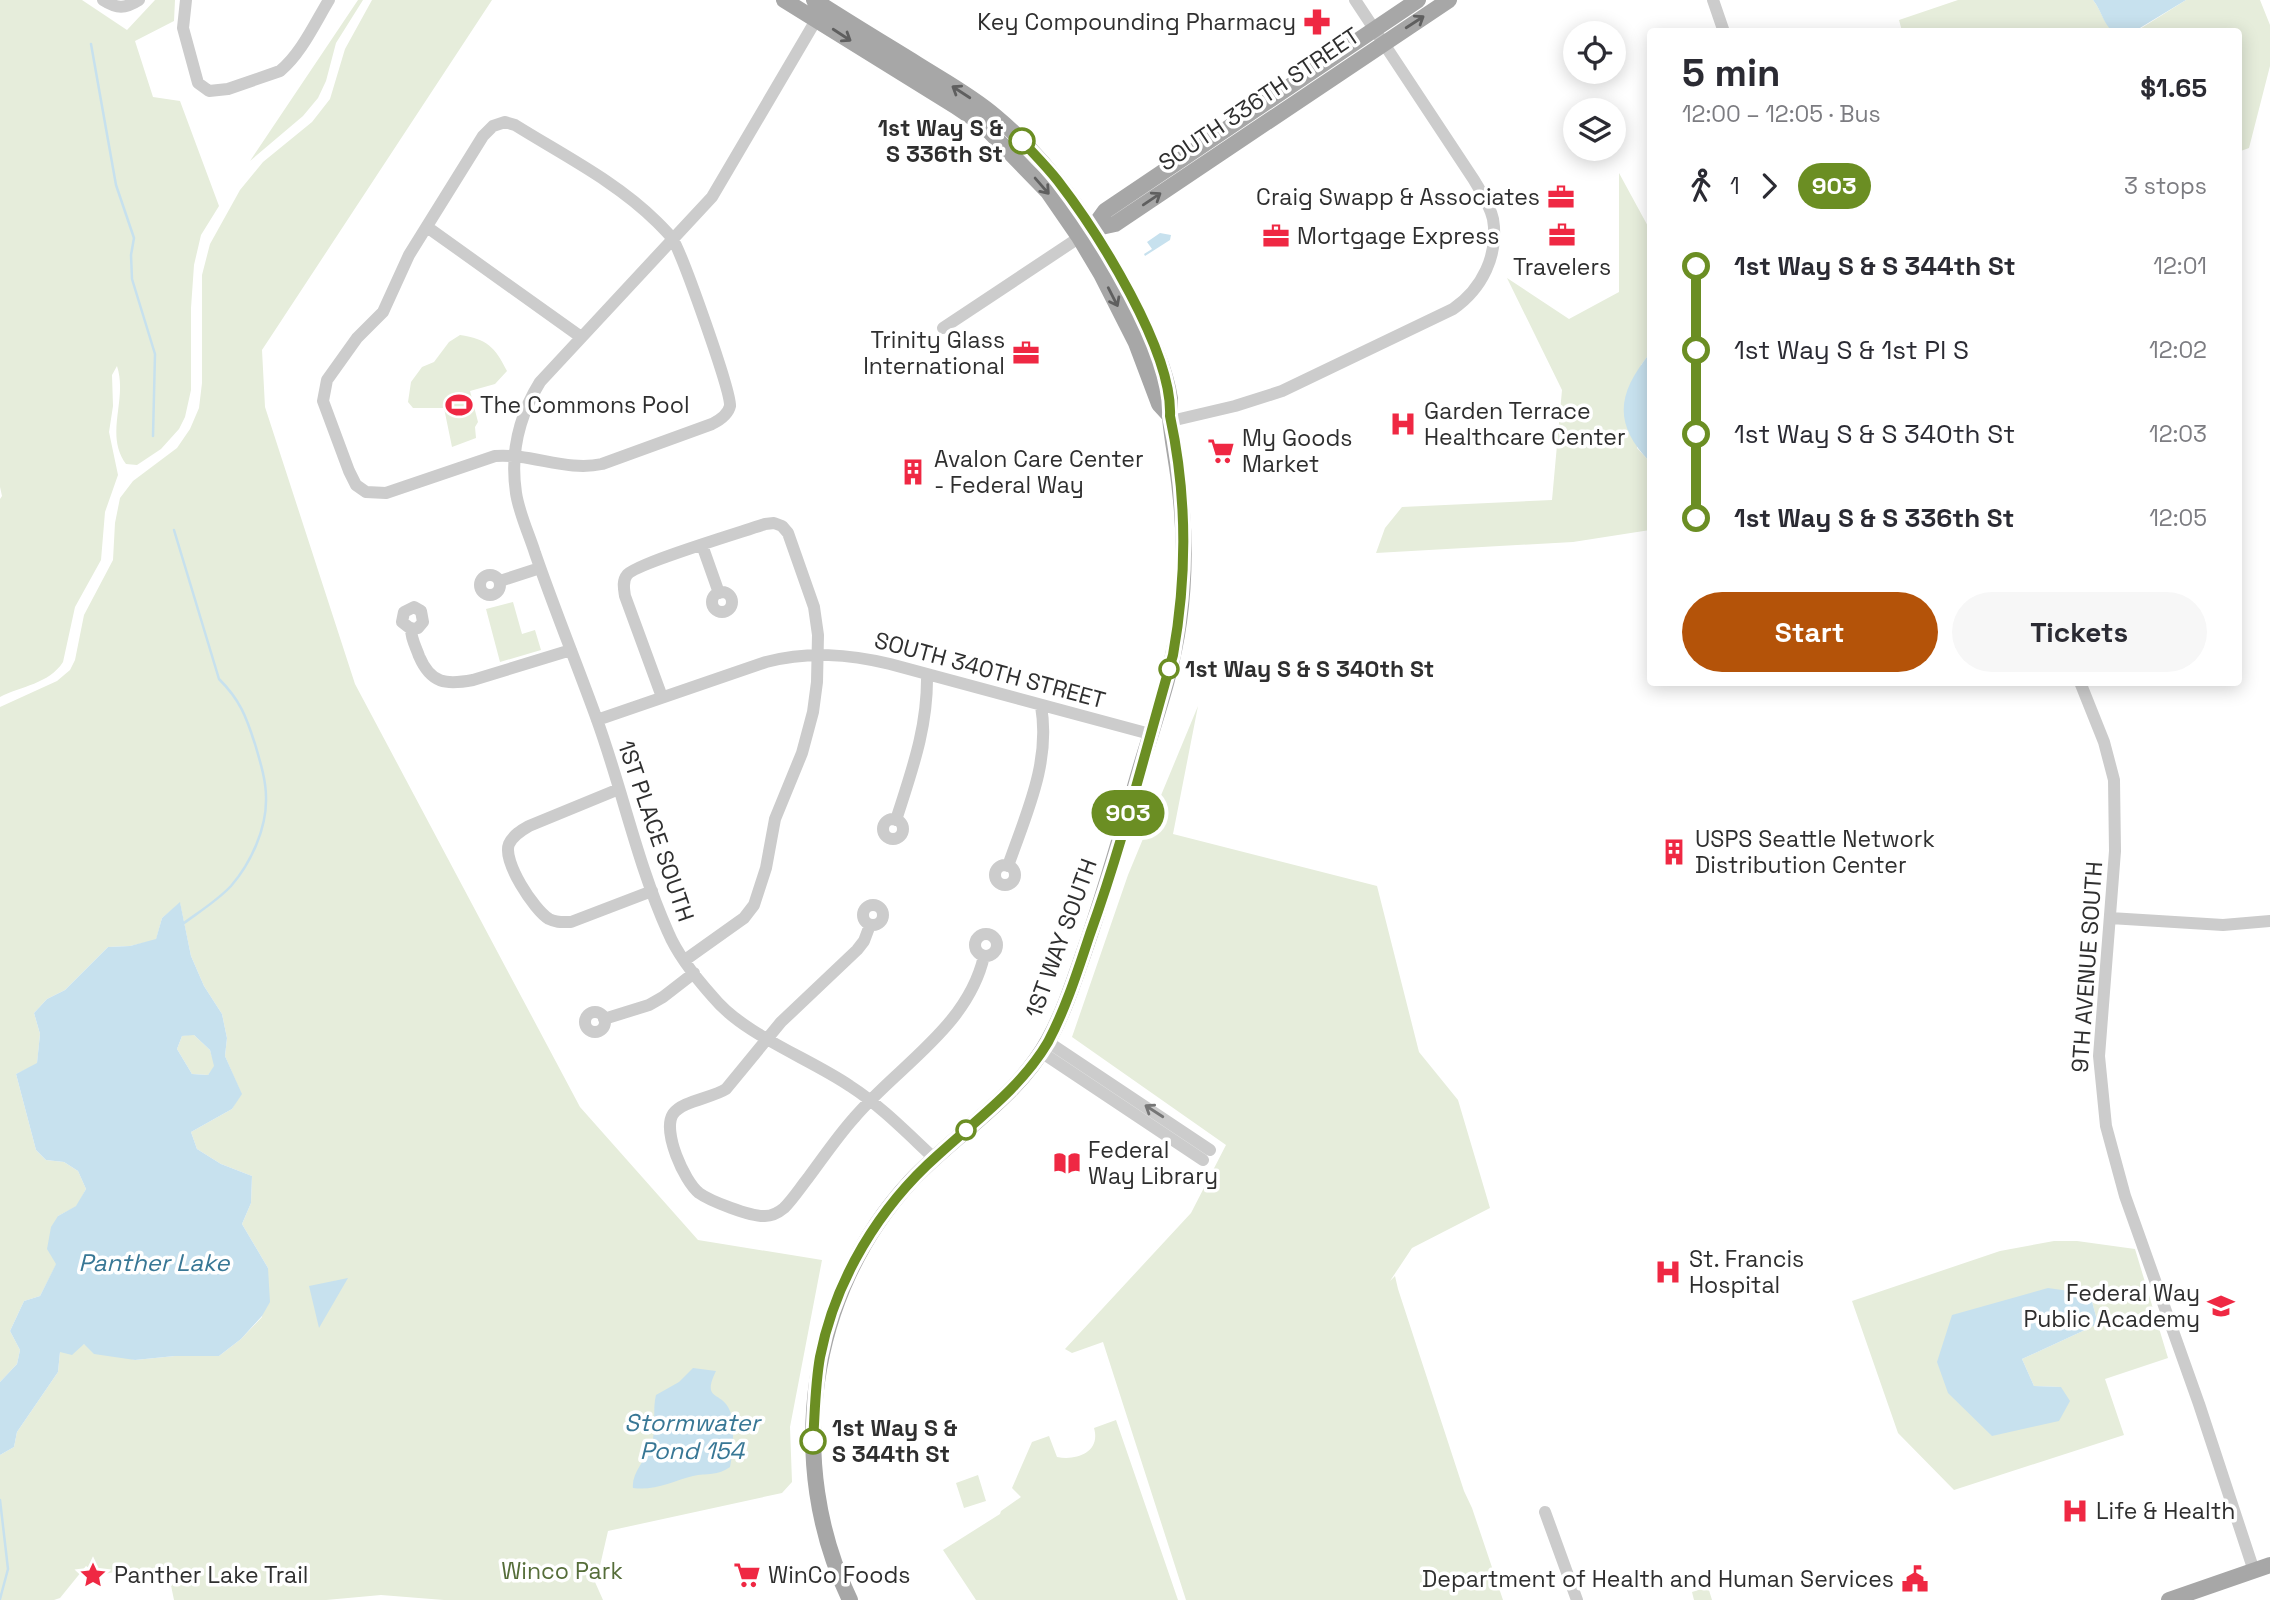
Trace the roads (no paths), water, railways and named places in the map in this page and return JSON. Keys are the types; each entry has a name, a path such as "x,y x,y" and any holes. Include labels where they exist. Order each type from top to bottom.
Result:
{"main road":[{"name":"1ST WAY SOUTH","path":"784,0 983,125 1086,233"},
{"name":"1ST WAY SOUTH","path":"814,0 964,93 995,116 1057,179 1086,233 1101,274 1136,343 1158,404 1170,419 1184,530 1180,620 1173,655 1105,892 1075,977 1044,1047 1005,1095 934,1158 886,1212 854,1262 832,1311 820,1357 814,1423 814,1468 820,1508 837,1569 850,1600"},
{"name":"SOUTH 336TH STREET","path":"1086,233 1105,211 1418,0"},
{"name":"SOUTH 336TH STREET","path":"1086,233 1115,224 1449,0"},
{"path":"2169,1600 2270,1566"}],"street":[{"path":"103,0 121,8 139,0"},
{"path":"186,0 183,27 198,83 209,91 228,89 280,71 306,39 329,0"},
{"path":"1170,419 1235,406 1282,391 1453,309 1479,285 1493,252 1494,231 1488,205 1355,0"},
{"path":"1713,0 1723,28"},
{"name":"1ST PLACE SOUTH","path":"816,20 712,197 551,368 530,398 519,428 515,456 516,495 540,568 597,720 668,934 694,973 723,1008 766,1038 834,1075 870,1101 934,1158"},
{"path":"500,123 515,125 624,193 672,239 723,377 729,410 724,417 712,424 594,466 569,465 515,456 482,459 386,493 372,493 360,489 349,471 324,408 324,388 341,358 383,312 404,264 427,227 484,136 500,123"},
{"path":"427,227 582,337"},
{"name":"SOUTH 336TH STREET","path":"943,328 1086,233"},
{"path":"663,696 625,596 624,578 628,572 647,563 765,524 782,526 788,533 814,607 817,624 815,699 811,724 775,818 758,898 744,918 685,960"},
{"path":"702,545 719,593"},
{"path":"500,581 540,568"},
{"path":"411,629 411,637 422,663 430,675 442,682 473,680 571,650"},
{"name":"SOUTH 340TH STREET","path":"597,720 766,662 817,654 854,656 1150,734"},
{"path":"896,820 924,727 928,701 927,674"},
{"name":"9TH AVENUE SOUTH","path":"2082,686 2104,742 2114,780 2115,851 2099,1056 2106,1126 2121,1184 2199,1404 2254,1571"},
{"path":"1008,866 1039,776 1045,734 1041,706"},
{"path":"619,789 529,826 509,842 507,853 513,869 538,909 547,918 558,923 570,922 652,891"},
{"path":"2110,918 2223,925 2270,920"},
{"path":"870,925 864,941 845,963 766,1038 726,1089 676,1110 670,1120 669,1132 686,1176 699,1193 757,1216 769,1216 779,1212 792,1200 855,1116 947,1024 969,992 981,969 984,956"},
{"path":"604,1019 649,1005 694,973"},
{"path":"1044,1047 1206,1155"},
{"path":"1545,1512 1577,1600"}],"water":[{"path":"2093,0 2186,0 2140,28 2110,28"},
{"path":"1160,233 1171,235 1170,240 1145,256 1144,254 1152,249 1147,242"},
{"path":"1647,357 1647,458 1629,434 1625,421 1626,395"},
{"name":"Panther Lake","path":"180,902 191,956 204,986 222,1014 227,1038 225,1056 242,1094 232,1109 191,1132 197,1149 221,1164 252,1176 251,1203 242,1224 268,1268 270,1302 262,1316 241,1339 219,1356 135,1360 94,1354 84,1344 72,1355 60,1352 58,1372 17,1432 14,1447 0,1455 0,1382 17,1364 20,1350 10,1331 24,1301 40,1296 56,1264 47,1249 51,1227 58,1216 76,1206 86,1189 78,1171 64,1162 46,1160 36,1150 16,1074 37,1063 40,1034 34,1013 47,999 65,990 108,947 130,946 156,939 162,918","holes":["194,1035 210,1050 214,1066 208,1075 192,1074 177,1049 182,1036"]},
{"path":"348,1278 319,1328 309,1286"},
{"path":"2048,1288 2090,1294 2098,1324 2022,1359 2034,1386 2061,1387 2070,1401 2059,1421 1992,1436 1948,1393 1937,1362 1952,1315"},
{"name":"Stormwater Pond 154","path":"693,1368 716,1371 712,1392 726,1405 733,1423 730,1467 717,1473 693,1476 656,1487 633,1488 634,1477 653,1440 656,1395 679,1382"}],"waterway":[{"path":"91,44 116,185 134,238 131,255 132,279 155,354 153,436"},
{"path":"174,530 219,679 237,701 252,734 266,797 261,833 245,867 226,891 184,923"},
{"path":"0,1500 8,1569 0,1599"}],"place":[{"name":"Key Compounding Pharmacy","path":"1317,22"},
{"name":"1st Way S & S 336th St","path":"1022,141"},
{"name":"Craig Swapp & Associates","path":"1561,197"},
{"name":"Travelers","path":"1562,235"},
{"name":"Mortgage Express","path":"1276,236"},
{"name":"Trinity Glass International","path":"1026,353"},
{"name":"The Commons Pool","path":"459,405"},
{"name":"Garden Terrace Healthcare Center","path":"1403,424"},
{"name":"My Goods Market","path":"1221,451"},
{"name":"Avalon Care Center - Federal Way","path":"913,472"},
{"name":"1st Way S & S 340th St","path":"1169,669"},
{"name":"USPS Seattle Network Distribution Center","path":"1674,852"},
{"name":"Federal Way Library","path":"1067,1163"},
{"name":"St. Francis Hospital","path":"1668,1272"},
{"name":"Federal Way Public Academy","path":"2221,1306"},
{"name":"1st Way S & S 344th St","path":"813,1441"},
{"name":"Life & Health","path":"2075,1511"},
{"name":"Panther Lake Trail","path":"93,1575"},
{"name":"WinCo Foods","path":"747,1575"},
{"name":"Department of Health and Human Services","path":"1915,1579"}],"park label":[{"name":"Winco Park","path":"562,1571"}]}
